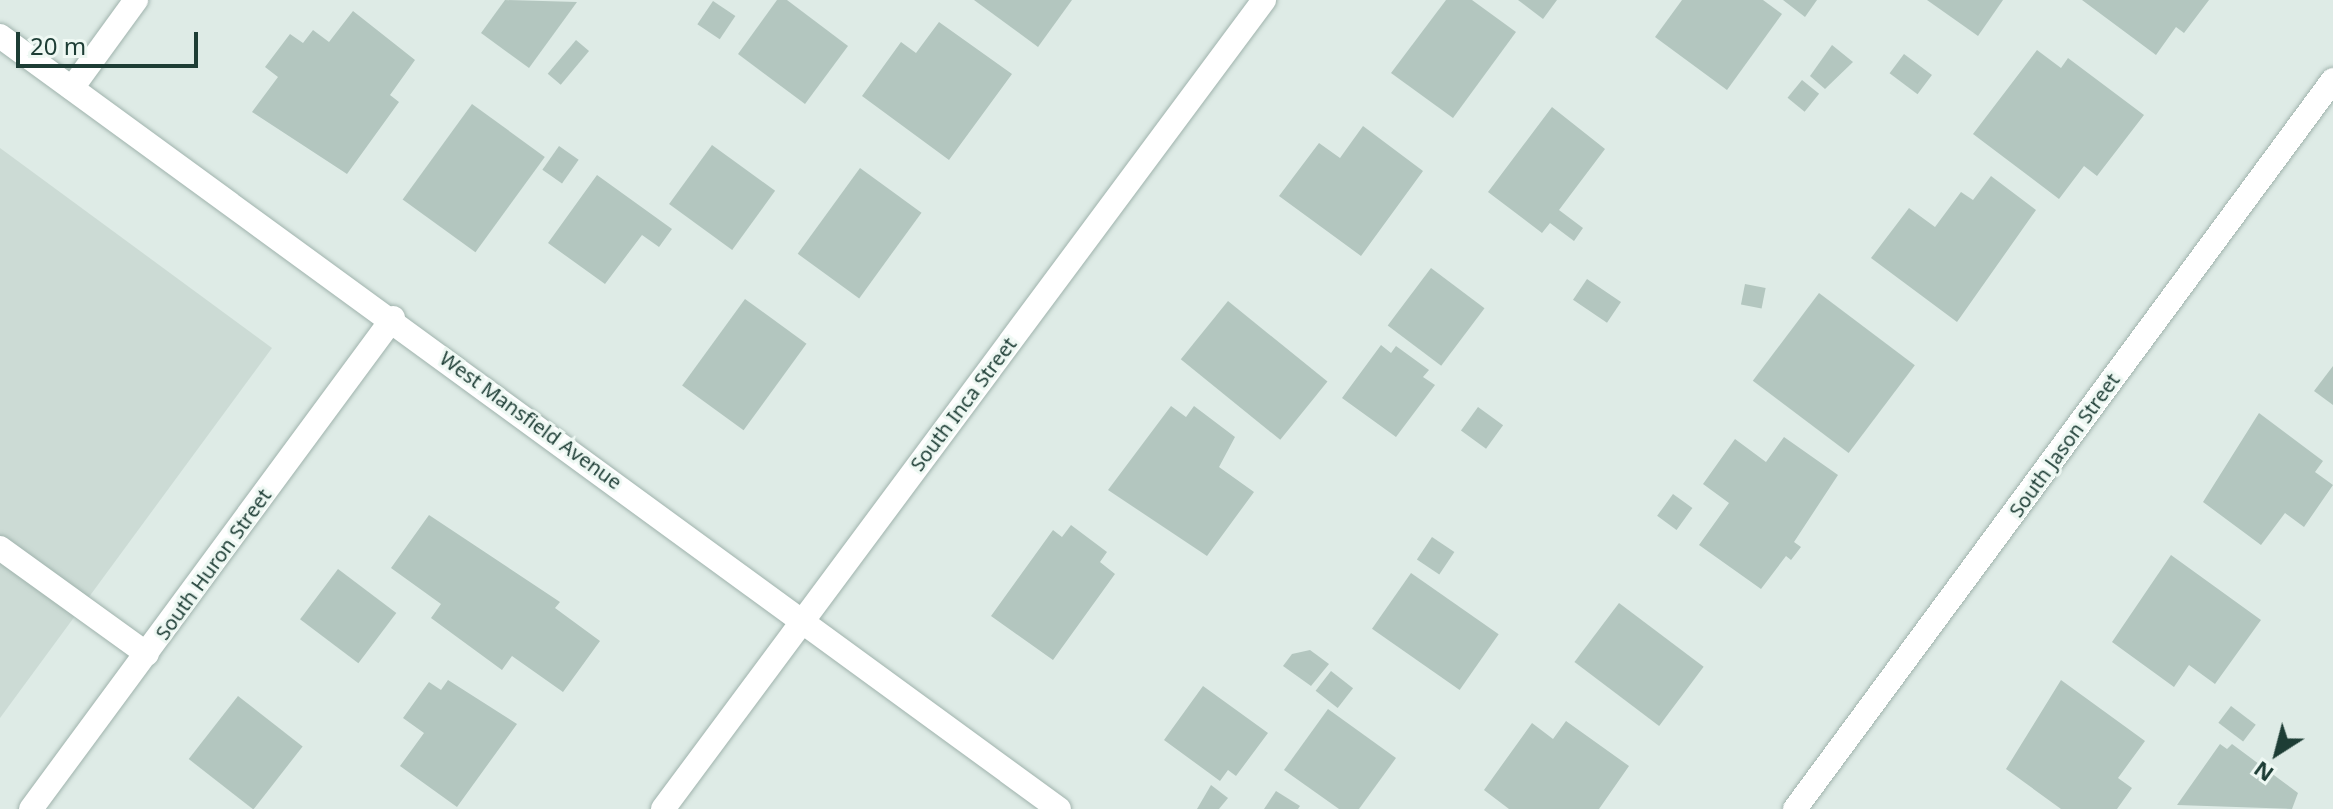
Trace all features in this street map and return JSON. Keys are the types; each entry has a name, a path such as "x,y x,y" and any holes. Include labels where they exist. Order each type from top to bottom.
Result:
{"street":[{"path":"72,88 136,0"},
{"name":"South Inca Street","path":"663,809 1264,0"},
{"name":"West Mansfield Avenue","path":"0,36 393,318 1059,809"},
{"name":"South Jason Street","path":"1795,809 2333,80"},
{"name":"South Huron Street","path":"31,809 393,318"},
{"path":"0,548 147,654"}],"shaded area":[{"path":"0,148 272,348 0,718"}],"building":[{"path":"505,0 577,2 529,68 481,33"},
{"path":"777,0 787,0 848,46 805,104 738,54"},
{"path":"974,0 1072,0 1038,47"},
{"path":"1446,0 1472,0 1516,32 1453,118 1391,73"},
{"path":"1518,0 1557,0 1543,19"},
{"path":"1682,0 1763,0 1782,14 1727,90 1655,37"},
{"path":"1783,0 1817,0 1805,17"},
{"path":"1927,0 2003,0 1978,36"},
{"path":"2082,0 2209,0 2184,33 2176,27 2156,55"},
{"path":"713,1 735,16 720,39 697,24"},
{"path":"353,11 415,60 390,95 399,102 347,174 252,112 278,77 265,67 290,34 303,43 313,30 329,42"},
{"path":"939,22 1012,74 949,160 862,96 901,42 916,53"},
{"path":"576,40 589,51 561,85 548,74"},
{"path":"1832,45 1853,62 1825,89 1810,76"},
{"path":"2037,50 2061,68 2068,58 2144,115 2097,176 2084,166 2059,199 1973,134"},
{"path":"1904,54 1932,75 1918,94 1890,73"},
{"path":"1802,80 1819,94 1805,112 1788,98"},
{"path":"472,104 545,157 475,252 403,199"},
{"path":"1552,107 1605,149 1559,210 1583,228 1574,241 1550,223 1542,233 1488,192"},
{"path":"1363,126 1423,171 1361,256 1279,196 1319,143 1340,158"},
{"path":"712,145 775,191 732,250 669,204"},
{"path":"559,146 579,160 562,184 542,170"},
{"path":"860,168 921,213 859,298 798,254"},
{"path":"597,175 672,229 659,247 642,235 605,284 548,243"},
{"path":"1991,176 2036,210 1957,322 1871,258 1909,208 1935,227 1961,192 1973,200"},
{"path":"1431,268 1485,308 1441,366 1388,326"},
{"path":"1587,279 1621,302 1607,323 1573,300"},
{"path":"1745,284 1766,288 1762,309 1741,305"},
{"path":"1819,293 1915,365 1849,453 1753,381"},
{"path":"745,299 806,344 744,430 682,386"},
{"path":"1228,301 1327,382 1280,440 1181,359"},
{"path":"1381,345 1391,353 1396,346 1429,370 1423,377 1435,385 1396,437 1342,398"},
{"path":"2333,366 2333,405 2314,391"},
{"path":"1171,406 1186,417 1194,406 1235,437 1219,467 1254,492 1207,556 1108,490"},
{"path":"1478,407 1503,425 1486,449 1461,430"},
{"path":"2259,413 2323,461 2315,472 2333,485 2304,527 2285,513 2261,545 2203,502"},
{"path":"1784,437 1838,475 1794,542 1801,547 1791,560 1786,556 1761,589 1699,545 1729,503 1703,484 1735,439 1766,462"},
{"path":"1673,494 1692,508 1677,530 1657,516"},
{"path":"429,515 560,602 555,608 600,641 563,692 512,656 502,670 431,618 441,604 391,568"},
{"path":"1071,525 1107,552 1100,562 1115,574 1053,660 991,616 1053,530 1062,537"},
{"path":"1432,537 1454,552 1439,574 1417,559"},
{"path":"2171,555 2261,620 2215,684 2189,665 2174,687 2112,642"},
{"path":"338,569 396,613 358,663 300,619"},
{"path":"1411,573 1499,634 1460,690 1372,629"},
{"path":"1619,603 1704,667 1659,726 1574,662"},
{"path":"1310,650 1329,664 1311,686 1283,666 1292,654"},
{"path":"1331,671 1353,688 1338,708 1316,691"},
{"path":"448,680 517,724 457,807 400,766 424,733 403,718 429,682 441,690"},
{"path":"2061,680 2145,741 2118,778 2132,788 2117,809 2061,809 2006,769"},
{"path":"1203,686 1268,733 1236,776 1228,770 1220,781 1164,740"},
{"path":"238,696 303,746 254,809 189,759"},
{"path":"2231,706 2256,725 2243,741 2218,723"},
{"path":"1328,709 1396,758 1359,809 1339,809 1284,770"},
{"path":"1566,721 1629,766 1599,809 1509,809 1484,790 1532,723 1553,739"},
{"path":"2220,744 2227,749 2232,744 2298,793 2292,809 2177,805"},
{"path":"1211,785 1228,798 1219,809 1197,809"},
{"path":"1276,791 1300,806 1298,809 1264,809"}]}
